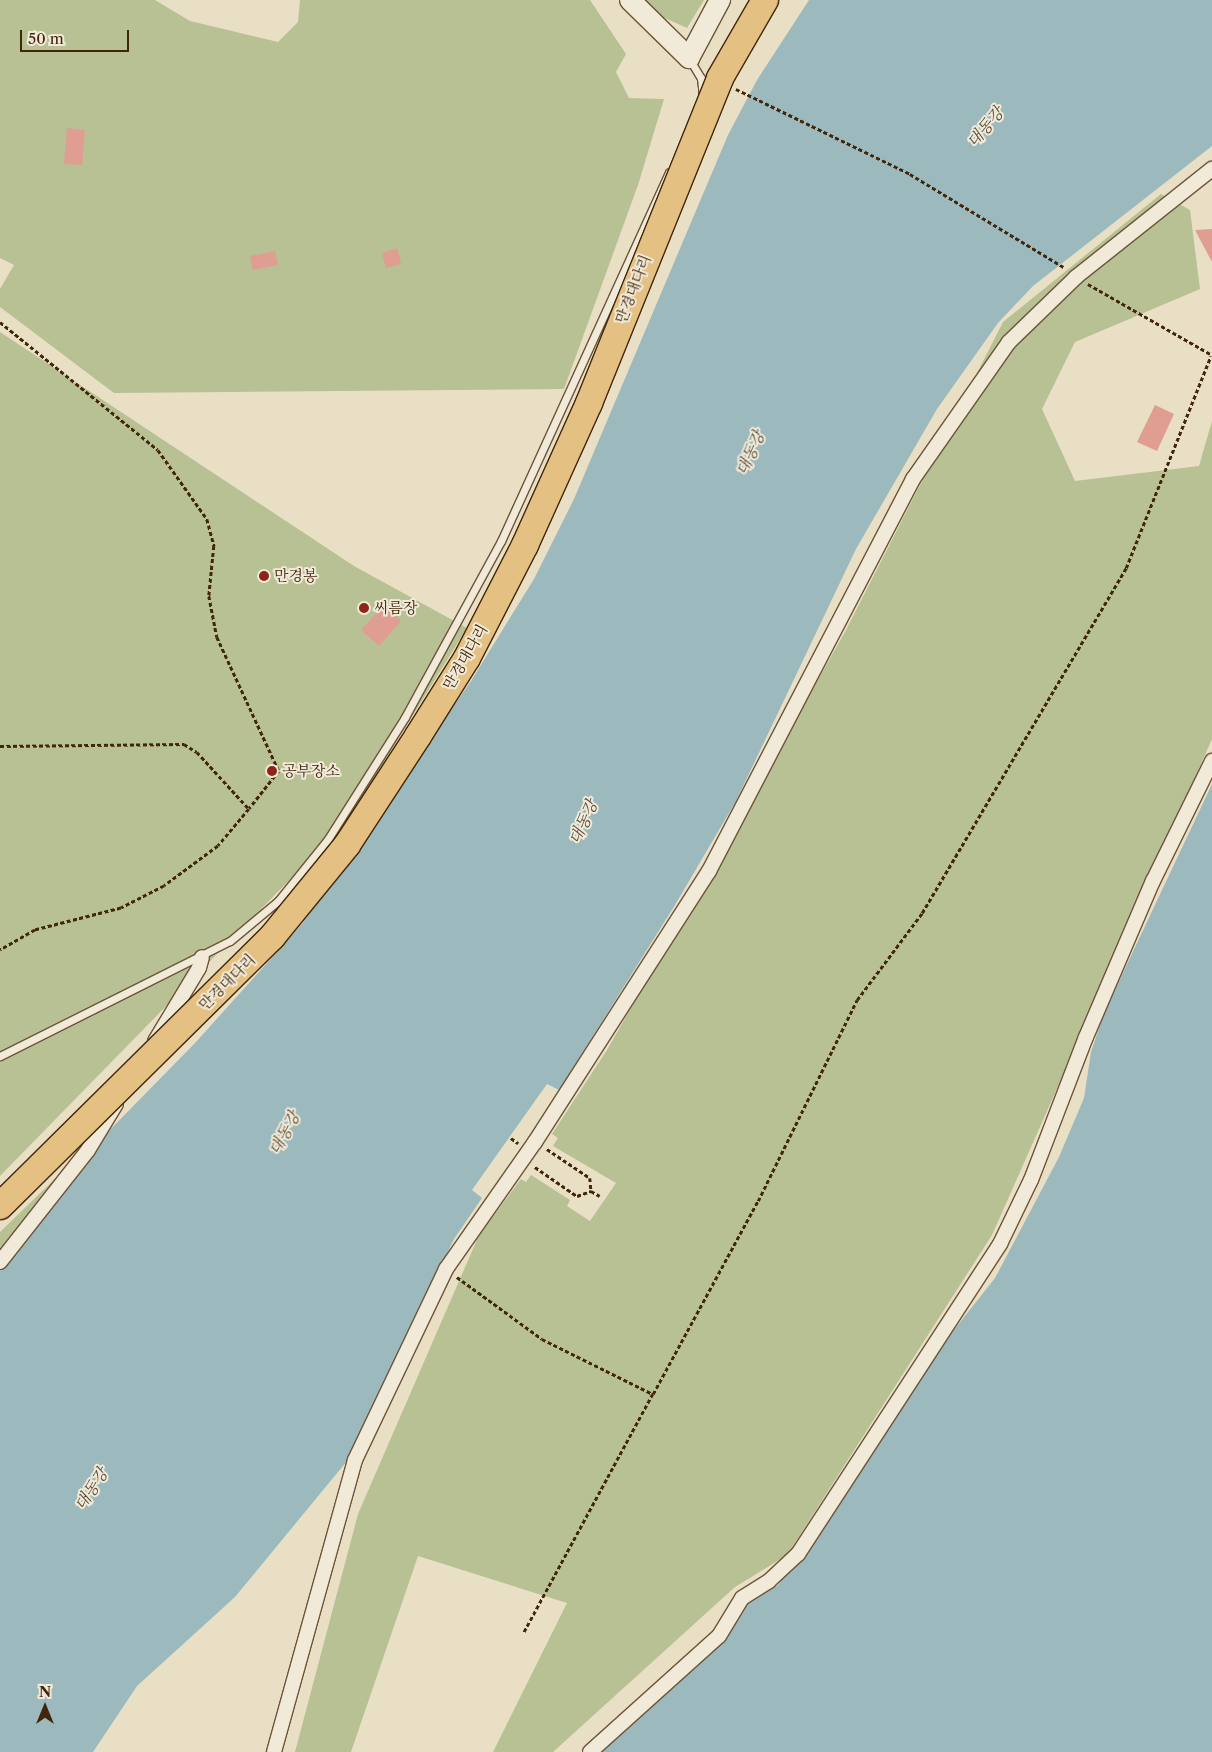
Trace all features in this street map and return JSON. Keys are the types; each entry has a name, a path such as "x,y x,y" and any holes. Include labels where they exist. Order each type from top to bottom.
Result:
{"highway":[{"name":"만경대다리","path":"0,1206 272,937 348,844 423,728 467,658 524,545 589,403 720,78 765,0"}],"street":[{"path":"630,0 689,58 720,0"},
{"path":"274,1752 355,1460 446,1269 535,1142 709,871 913,479 1009,342 1076,277 1212,169"},
{"path":"590,1752 719,1636 742,1598 774,1577 798,1554 1000,1244 1031,1180 1086,1037 1153,881 1212,761"},
{"path":"0,1262 88,1150 200,968 202,957"}],"lane":[{"path":"685,138 702,96 701,78 689,58"},
{"path":"0,1056 202,957 254,924 278,900 363,787 501,541 673,163"}],"path":[{"path":"524,1633 758,1201 857,1000 922,913 1126,568 1212,356 1076,277 1062,266 910,174 740,92"},
{"path":"0,322 158,450 207,520 214,546 208,596 217,637 279,771 218,846 164,886 121,908 35,930 0,950"},
{"path":"0,746 184,744 197,752 249,808"},
{"path":"511,1138 518,1143"},
{"path":"550,1151 590,1178 591,1191"},
{"path":"537,1169 578,1196 591,1191"},
{"path":"591,1191 600,1196"},
{"path":"446,1269 542,1339 653,1394"}],"green space":[{"path":"0,0 155,0 190,21 278,42 298,22 300,0 590,0 626,54 616,72 629,98 664,99 638,185 564,389 114,393 0,307 0,289 14,265 0,258"},
{"path":"643,0 704,0 687,28 658,15"},
{"path":"1161,194 1190,210 1200,289 1075,342 1042,409 1075,481 1199,466 1212,421 1212,739 992,1235 787,1555 735,1587 553,1752 493,1752 567,1603 418,1556 351,1752 295,1752 358,1514 479,1235 521,1179 526,1182 531,1175 570,1200 567,1206 590,1221 616,1183 553,1146 558,1138 552,1134 607,1050 845,632 1003,322"},
{"path":"0,332 354,566 467,628 348,820 0,1176"},
{"path":"63,1171 65,1176 0,1257 0,1232"}],"water":[{"name":"대동강","path":"809,0 1212,0 1212,146 1033,286 998,323 937,409 856,549 736,801 675,905 559,1090 547,1084 472,1190 482,1198 454,1239 347,1461 235,1597 137,1686 93,1752 0,1752 0,1267 96,1144 196,1042 302,924 471,681 534,579 574,499 728,135 757,80"},
{"path":"1212,784 1212,1752 596,1752 748,1598 778,1585 942,1345 995,1278 1059,1157 1084,1098 1091,1052 1104,1013"}],"building":[{"path":"67,128 85,130 82,165 64,164"},
{"path":"1212,229 1212,262 1195,230"},
{"path":"397,248 401,264 386,268 382,253"},
{"path":"275,251 278,265 253,270 250,256"},
{"path":"1155,405 1174,414 1157,451 1137,442"},
{"path":"384,605 401,621 379,646 361,630"}],"place":[{"name":"만경봉","path":"264,576"},
{"name":"씨름장","path":"364,608"},
{"name":"공부장소","path":"272,771"}]}
